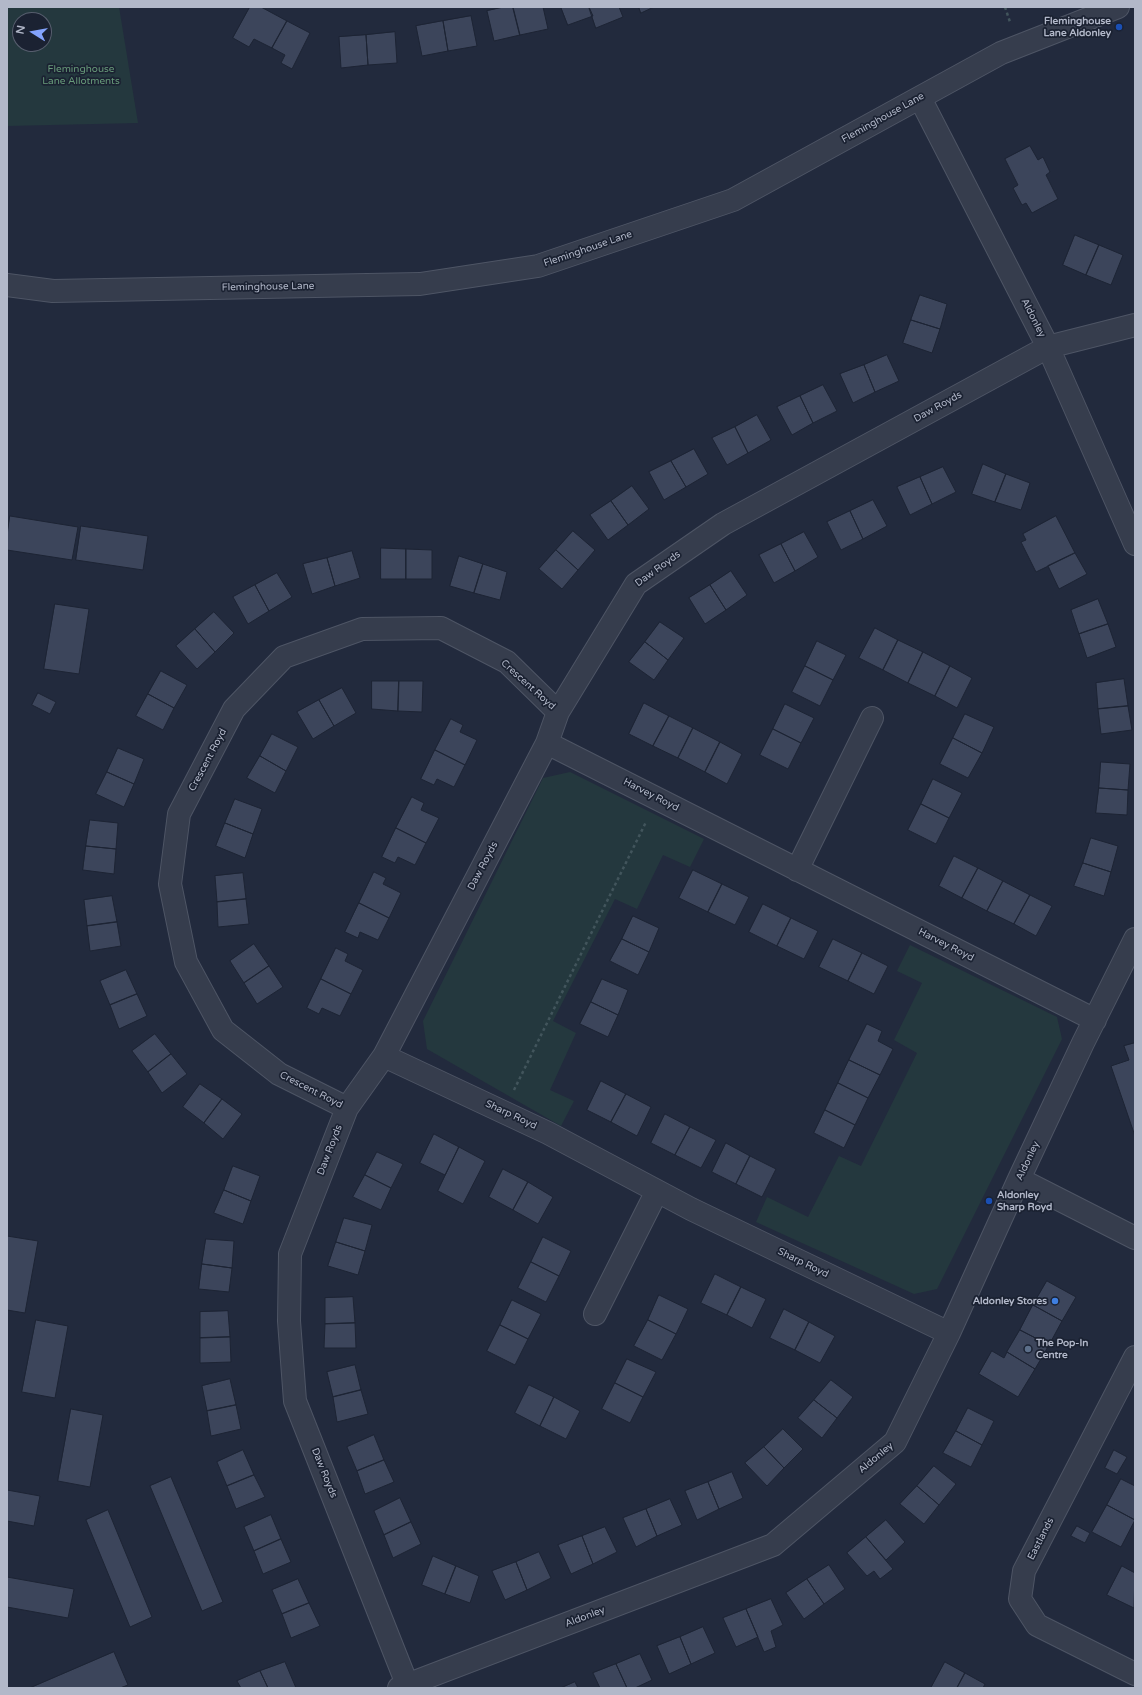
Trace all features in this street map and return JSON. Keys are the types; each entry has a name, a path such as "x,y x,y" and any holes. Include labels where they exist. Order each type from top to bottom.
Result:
{"street":[{"name":"Fleminghouse Lane","path":"7,285 53,291 420,284 538,266 733,200 1001,53 1118,7"},
{"name":"Aldonley","path":"920,98 1048,347 1135,544"},
{"name":"Daw Royds","path":"403,1686 296,1401 289,1321 290,1254 347,1108 384,1056 547,743 558,712 636,584 723,524 1048,347 1135,325"},
{"name":"Crescent Royd","path":"347,1108 279,1074 224,1030 186,962 170,884 179,814 234,709 284,657 362,629 441,628 507,662 558,712"},
{"path":"798,870 872,718"},
{"name":"Harvey Royd","path":"547,743 1094,1020"},
{"name":"Aldonley","path":"403,1686 773,1545 895,1442 950,1334 1019,1180 1094,1020 1135,939"},
{"name":"Sharp Royd","path":"384,1056 548,1133 691,1209 950,1334"},
{"path":"1019,1180 1135,1238"},
{"path":"595,1314 657,1191"},
{"name":"Eastlands","path":"1135,1357 1024,1571 1020,1599 1037,1625 1135,1674"}],"path":[{"path":"504,1112 648,817"}],"green space":[{"name":"Fleminghouse Lane Allotments","path":"7,7 119,7 138,123 7,126"},
{"path":"570,772 704,839 690,867 663,855 637,909 615,899 553,1021 576,1033 550,1090 574,1101 561,1126 427,1049 423,1021 543,778"},
{"path":"910,945 1057,1017 1062,1039 937,1289 914,1294 756,1222 767,1197 808,1217 839,1156 861,1166 917,1053 894,1040 922,983 897,971"}],"building":[{"path":"250,7 261,7 287,21 272,48 254,39 249,47 233,38"},
{"path":"504,7 513,7 520,35 494,41 487,11"},
{"path":"513,7 543,7 548,29 520,35"},
{"path":"561,7 589,7 593,16 568,25"},
{"path":"589,7 619,7 623,17 596,28"},
{"path":"639,7 654,7 641,13"},
{"path":"471,16 477,46 448,51 443,21"},
{"path":"287,21 310,33 292,69 281,63 285,55 272,48"},
{"path":"443,21 448,51 422,56 416,26"},
{"path":"395,32 397,63 368,65 366,35"},
{"path":"366,35 368,65 341,68 339,37"},
{"path":"1030,146 1038,160 1043,157 1050,172 1046,175 1058,199 1032,213 1026,203 1022,205 1013,188 1018,185 1005,159"},
{"path":"1075,235 1099,245 1086,275 1063,265"},
{"path":"1099,245 1123,255 1111,285 1086,275"},
{"path":"920,295 947,304 940,329 911,320"},
{"path":"911,320 940,329 932,353 903,343"},
{"path":"887,355 899,381 875,392 864,365"},
{"path":"864,365 875,392 853,403 840,374"},
{"path":"823,385 837,411 813,423 800,396"},
{"path":"800,396 813,423 792,435 777,407"},
{"path":"757,415 771,440 748,453 735,427"},
{"path":"735,427 748,453 727,465 712,438"},
{"path":"694,449 708,474 686,487 671,461"},
{"path":"671,461 686,487 664,500 649,472"},
{"path":"983,464 1006,474 995,502 972,494"},
{"path":"943,467 956,492 932,504 920,477"},
{"path":"1006,474 1030,483 1021,510 995,502"},
{"path":"920,477 932,504 910,515 897,487"},
{"path":"632,486 649,509 628,525 611,501"},
{"path":"873,500 887,526 863,539 850,511"},
{"path":"611,501 628,525 608,540 590,515"},
{"path":"850,511 863,539 841,550 827,522"},
{"path":"10,516 78,527 72,560 7,550 7,536"},
{"path":"1056,516 1075,553 1036,572 1021,542 1026,540 1023,534"},
{"path":"81,526 148,536 143,570 76,560"},
{"path":"573,531 595,550 578,570 556,550"},
{"path":"804,532 818,557 795,571 781,544"},
{"path":"781,544 795,571 774,583 759,555"},
{"path":"381,548 406,549 406,579 381,579"},
{"path":"406,549 432,550 432,579 406,579"},
{"path":"556,550 578,570 562,589 539,569"},
{"path":"352,551 360,578 335,586 327,558"},
{"path":"1075,553 1087,574 1059,589 1048,566"},
{"path":"459,556 483,564 474,593 450,586"},
{"path":"327,558 335,586 312,594 303,564"},
{"path":"483,564 507,572 500,600 474,593"},
{"path":"731,571 747,595 726,610 710,585"},
{"path":"277,573 292,597 269,611 255,585"},
{"path":"255,585 269,611 248,624 233,597"},
{"path":"710,585 726,610 705,624 689,598"},
{"path":"1098,599 1108,624 1079,634 1071,610"},
{"path":"55,604 89,609 79,674 44,669"},
{"path":"214,612 234,633 215,652 195,629"},
{"path":"660,622 684,638 668,660 645,642"},
{"path":"1108,624 1116,647 1087,658 1079,634"},
{"path":"875,628 898,640 883,670 859,658"},
{"path":"195,629 215,652 197,669 176,646"},
{"path":"898,640 923,652 908,683 883,670"},
{"path":"817,641 846,655 833,680 805,666"},
{"path":"645,642 668,660 654,680 629,662"},
{"path":"923,652 950,666 935,696 908,683"},
{"path":"805,666 833,680 820,706 792,692"},
{"path":"950,666 972,678 957,708 935,696"},
{"path":"161,671 187,685 174,708 148,694"},
{"path":"1124,679 1128,706 1098,709 1096,683"},
{"path":"372,681 399,681 398,711 372,709"},
{"path":"399,681 423,681 422,712 398,711"},
{"path":"342,688 356,713 334,726 319,700"},
{"path":"38,693 56,702 50,714 32,705"},
{"path":"148,694 174,708 163,730 136,716"},
{"path":"319,700 334,726 313,739 297,712"},
{"path":"644,703 669,716 653,746 629,734"},
{"path":"785,704 814,718 801,743 773,729"},
{"path":"1128,706 1132,730 1101,734 1098,709"},
{"path":"965,714 994,727 982,753 953,738"},
{"path":"669,716 693,728 678,758 653,746"},
{"path":"451,719 463,725 460,732 477,740 465,765 435,750"},
{"path":"693,728 720,742 705,772 678,758"},
{"path":"773,729 801,743 788,769 760,755"},
{"path":"272,734 298,747 286,771 260,756"},
{"path":"953,738 982,753 968,778 940,764"},
{"path":"720,742 742,754 727,784 705,772"},
{"path":"118,748 144,759 134,784 107,772"},
{"path":"435,750 465,765 454,787 437,779 434,785 421,779"},
{"path":"260,756 286,771 275,793 247,778"},
{"path":"1101,762 1130,764 1128,790 1099,788"},
{"path":"107,772 134,784 124,807 96,794"},
{"path":"933,779 962,793 949,818 921,804"},
{"path":"1099,788 1128,790 1127,815 1096,813"},
{"path":"412,797 424,803 421,810 439,818 426,843 396,828"},
{"path":"235,799 262,809 253,834 225,823"},
{"path":"921,804 949,818 936,844 908,830"},
{"path":"90,820 118,823 116,849 86,846"},
{"path":"225,823 253,834 245,858 216,846"},
{"path":"396,828 426,843 415,865 398,857 395,863 382,857"},
{"path":"1091,838 1118,846 1111,872 1083,863"},
{"path":"86,846 116,849 114,874 83,870"},
{"path":"954,856 978,868 962,898 939,886"},
{"path":"1083,863 1111,872 1104,896 1074,886"},
{"path":"978,868 1003,881 987,911 962,898"},
{"path":"693,870 722,884 708,912 679,898"},
{"path":"374,872 386,878 383,884 401,893 389,918 359,903"},
{"path":"243,873 246,899 217,902 215,876"},
{"path":"1003,881 1030,895 1014,924 987,911"},
{"path":"722,884 749,897 735,925 708,912"},
{"path":"1030,895 1052,906 1036,936 1014,924"},
{"path":"112,896 117,922 87,926 84,900"},
{"path":"246,899 249,924 218,927 217,902"},
{"path":"359,903 389,918 378,940 360,932 358,938 345,932"},
{"path":"763,904 791,918 777,946 749,932"},
{"path":"633,916 659,928 649,952 622,939"},
{"path":"791,918 818,931 804,959 777,946"},
{"path":"117,922 121,946 90,951 87,926"},
{"path":"622,939 649,952 638,975 610,961"},
{"path":"833,939 862,953 848,981 819,967"},
{"path":"254,944 269,966 244,983 230,961"},
{"path":"336,948 348,954 345,961 363,970 351,994 321,979"},
{"path":"862,953 888,966 874,994 848,981"},
{"path":"269,966 283,987 257,1004 244,983"},
{"path":"126,970 137,994 110,1005 100,981"},
{"path":"321,979 351,994 340,1016 322,1008 319,1014 307,1008"},
{"path":"602,979 628,990 618,1015 591,1002"},
{"path":"137,994 147,1016 119,1029 110,1005"},
{"path":"591,1002 618,1015 608,1037 580,1024"},
{"path":"867,1024 882,1031 878,1041 893,1049 880,1075 849,1060"},
{"path":"155,1034 171,1054 148,1072 132,1051"},
{"path":"1135,1043 1135,1136 1111,1066 1129,1060 1124,1046"},
{"path":"171,1054 187,1074 162,1093 148,1072"},
{"path":"849,1060 880,1075 868,1098 838,1083"},
{"path":"601,1081 626,1094 611,1122 587,1110"},
{"path":"838,1083 868,1098 855,1125 825,1110"},
{"path":"200,1084 222,1099 204,1123 183,1107"},
{"path":"626,1094 651,1107 637,1136 611,1122"},
{"path":"222,1099 242,1114 223,1139 204,1123"},
{"path":"825,1110 855,1125 844,1148 814,1133"},
{"path":"665,1114 690,1127 675,1155 651,1143"},
{"path":"690,1127 716,1140 701,1168 675,1155"},
{"path":"434,1134 459,1147 445,1175 420,1163"},
{"path":"726,1143 750,1156 736,1184 712,1172"},
{"path":"459,1147 485,1161 463,1204 438,1191"},
{"path":"377,1152 403,1164 391,1188 365,1175"},
{"path":"750,1156 776,1169 762,1197 736,1184"},
{"path":"233,1166 260,1176 251,1201 224,1190"},
{"path":"503,1169 528,1182 513,1210 489,1197"},
{"path":"365,1175 391,1188 381,1210 353,1197"},
{"path":"528,1182 553,1197 538,1224 513,1210"},
{"path":"224,1190 251,1201 243,1224 214,1213"},
{"path":"344,1218 372,1225 365,1251 336,1242"},
{"path":"7,1236 38,1241 25,1313 7,1310"},
{"path":"543,1237 571,1251 559,1276 531,1262"},
{"path":"206,1239 234,1241 232,1268 202,1264"},
{"path":"336,1242 365,1251 358,1275 328,1266"},
{"path":"531,1262 559,1276 546,1302 518,1288"},
{"path":"202,1264 232,1268 229,1292 199,1289"},
{"path":"715,1274 741,1287 727,1315 701,1303"},
{"name":"Aldonley Stores","path":"1047,1281 1076,1297 1062,1321 1033,1305"},
{"path":"741,1287 766,1299 752,1328 727,1315"},
{"path":"659,1295 688,1309 676,1334 648,1320"},
{"path":"353,1297 355,1323 325,1324 325,1298"},
{"path":"512,1300 541,1314 528,1339 500,1325"},
{"path":"1033,1305 1062,1321 1049,1345 1020,1330"},
{"path":"784,1309 809,1322 795,1350 770,1338"},
{"path":"228,1311 230,1337 200,1338 200,1312"},
{"path":"36,1320 68,1326 55,1398 22,1392"},
{"path":"648,1320 676,1334 662,1360 634,1346"},
{"path":"809,1322 835,1336 820,1363 795,1350"},
{"path":"355,1323 356,1348 324,1348 325,1324"},
{"path":"500,1325 528,1339 515,1365 487,1351"},
{"name":"The Pop-In Centre","path":"1020,1330 1049,1345 1035,1369 1007,1352"},
{"path":"230,1337 231,1362 200,1363 200,1338"},
{"path":"992,1351 1004,1358 1007,1352 1035,1369 1018,1397 979,1374"},
{"path":"627,1359 656,1372 643,1397 615,1383"},
{"path":"355,1365 361,1390 333,1397 327,1372"},
{"path":"230,1379 236,1405 207,1411 202,1386"},
{"path":"831,1380 853,1397 837,1418 814,1400"},
{"path":"615,1383 643,1397 630,1423 602,1409"},
{"path":"529,1385 554,1397 540,1426 515,1413"},
{"path":"361,1390 368,1414 337,1422 333,1397"},
{"path":"554,1397 580,1411 566,1439 540,1426"},
{"path":"814,1400 837,1418 822,1438 798,1418"},
{"path":"236,1405 241,1429 211,1436 207,1411"},
{"path":"968,1408 994,1421 982,1445 956,1431"},
{"path":"71,1409 103,1415 90,1487 58,1481"},
{"path":"783,1429 803,1449 784,1468 764,1447"},
{"path":"956,1431 982,1445 971,1467 943,1453"},
{"path":"374,1435 384,1460 357,1471 347,1447"},
{"path":"764,1447 784,1468 767,1486 745,1463"},
{"path":"243,1450 254,1475 227,1486 217,1462"},
{"path":"1114,1450 1127,1457 1117,1474 1105,1468"},
{"path":"384,1460 394,1482 365,1494 357,1471"},
{"path":"934,1466 956,1484 939,1505 917,1486"},
{"path":"732,1472 743,1498 719,1509 708,1482"},
{"path":"254,1475 265,1497 236,1509 227,1486"},
{"path":"171,1477 223,1602 202,1611 150,1486"},
{"path":"1121,1479 1135,1486 1135,1520 1107,1505"},
{"path":"708,1482 719,1509 697,1520 685,1491"},
{"path":"917,1486 939,1505 924,1524 900,1504"},
{"path":"7,1490 40,1496 34,1526 7,1521"},
{"path":"400,1498 411,1522 384,1535 374,1511"},
{"path":"670,1499 682,1525 657,1536 646,1509"},
{"path":"1107,1505 1135,1520 1121,1547 1092,1532"},
{"path":"646,1509 657,1536 636,1547 623,1518"},
{"path":"108,1510 152,1617 130,1627 86,1520"},
{"path":"271,1515 281,1539 254,1551 244,1527"},
{"path":"886,1520 905,1542 886,1560 866,1537"},
{"path":"411,1522 421,1544 393,1558 384,1535"},
{"path":"1077,1526 1090,1533 1085,1543 1071,1536"},
{"path":"605,1527 617,1552 593,1564 582,1536"},
{"path":"582,1536 593,1564 571,1574 558,1545"},
{"path":"866,1537 893,1569 880,1579 874,1571 867,1576 847,1553"},
{"path":"281,1539 291,1562 263,1574 254,1551"},
{"path":"539,1552 551,1578 527,1590 516,1562"},
{"path":"433,1556 456,1566 445,1594 422,1585"},
{"path":"516,1562 527,1590 505,1600 492,1571"},
{"path":"829,1565 845,1589 824,1604 807,1579"},
{"path":"456,1566 479,1576 470,1603 445,1594"},
{"path":"1122,1566 1135,1573 1134,1608 1107,1595"},
{"path":"7,1577 74,1589 68,1618 7,1607"},
{"path":"298,1579 309,1603 282,1614 272,1590"},
{"path":"807,1579 824,1604 804,1619 786,1593"},
{"path":"771,1599 783,1625 771,1631 776,1647 764,1652 746,1609"},
{"path":"309,1603 320,1626 291,1638 282,1614"},
{"path":"746,1609 758,1637 736,1647 723,1618"},
{"path":"703,1627 715,1653 691,1664 680,1637"},
{"path":"680,1637 691,1664 669,1674 657,1646"},
{"path":"114,1652 128,1685 120,1688 30,1688"},
{"path":"640,1654 652,1680 635,1688 627,1688 616,1664"},
{"path":"285,1662 296,1688 268,1688 260,1671"},
{"path":"945,1662 965,1673 957,1688 931,1688"},
{"path":"616,1664 627,1688 600,1688 593,1673"},
{"path":"260,1671 268,1688 241,1688 237,1681"},
{"path":"965,1673 985,1684 983,1688 957,1688"},
{"path":"575,1682 578,1688 561,1688"}],"place":[{"name":"Fleminghouse Lane Aldonley","path":"1119,27"},
{"name":"Aldonley Sharp Royd","path":"989,1201"},
{"name":"Aldonley Stores","path":"1055,1301"},
{"name":"The Pop-In Centre","path":"1028,1349"}]}
